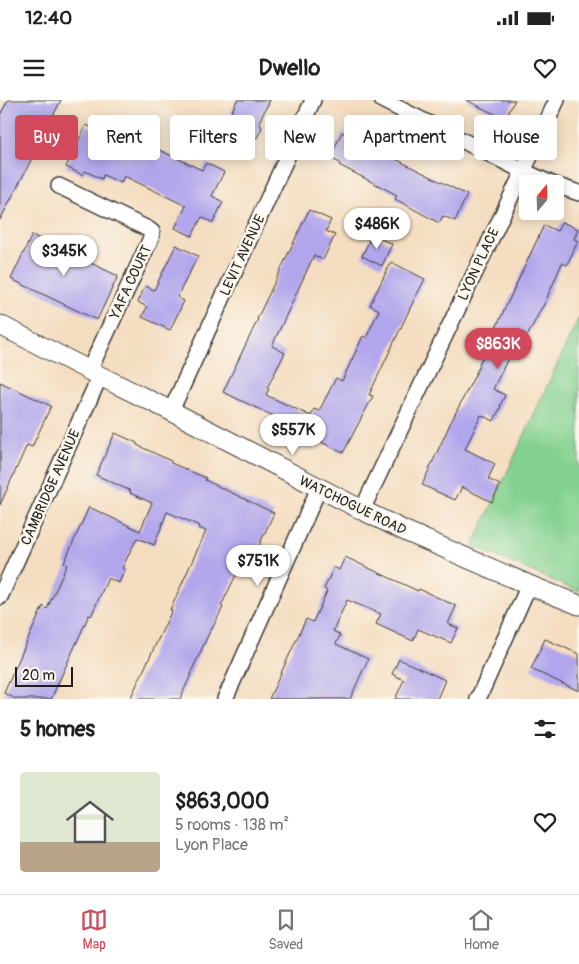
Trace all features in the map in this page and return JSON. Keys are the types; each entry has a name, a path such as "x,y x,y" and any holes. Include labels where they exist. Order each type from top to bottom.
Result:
{"street":[{"name":"LEVIT AVENUE","path":"171,411 313,100"},
{"path":"382,100 532,175"},
{"name":"LYON PLACE","path":"362,510 557,100"},
{"name":"YAFA COURT","path":"59,186 152,232 94,374"},
{"path":"564,188 579,193"},
{"name":"WATCHOGUE ROAD","path":"0,325 404,531 579,605"},
{"name":"CAMBRIDGE AVENUE","path":"0,597 94,374"},
{"path":"225,699 319,488"},
{"path":"478,699 529,585"}],"green space":[{"path":"579,317 579,592 473,546"}],"building":[{"path":"8,100 61,100 54,115 15,115 15,160 31,160 0,220 0,115"},
{"path":"237,100 270,100 259,122 262,128 257,138 255,137 255,115 230,115"},
{"path":"466,100 515,100 507,115 497,115"},
{"path":"86,125 88,126 88,160 160,160 160,150 170,155 170,160 181,160 202,170 206,163 224,172 212,196 223,202 213,223 202,217 192,236 175,228 186,206 124,176 121,183 103,175 102,179 85,171 83,175 66,167 69,160 78,160 78,142"},
{"path":"342,132 344,133 344,160 398,160 467,195 455,221 443,216 439,223 395,199 397,195 339,165 340,163 334,160 334,149"},
{"path":"309,210 331,220 326,231 335,235 323,260 314,255 272,346 285,353 267,388 269,389 266,395 311,416 314,409 319,411 336,378 342,381 363,336 366,338 379,310 370,305 391,262 425,279 369,395 373,396 343,453 284,423 284,421 223,392"},
{"path":"562,222 578,229 574,239 578,241 567,265 562,263 543,307 528,335 521,332 493,389 505,395 494,421 481,415 465,449 495,464 488,479 500,485 492,502 462,487 455,500 422,485 480,365 544,225 557,231"},
{"path":"32,235 118,276 97,320 11,279"},
{"path":"372,235 392,244 382,266 362,256"},
{"path":"176,245 198,256 177,297 184,301 170,330 142,317 147,307 138,302 145,286 154,290"},
{"path":"0,382 51,406 32,447 27,445 0,505"},
{"path":"115,433 171,461 171,463 206,478 205,480 274,513 254,556 247,552 180,699 130,699 172,610 170,610 206,531 199,528 200,526 167,512 154,545 137,538 122,568 125,569 119,583 108,578 51,699 16,699 4,693 43,606 47,609 67,565 64,563 89,507 140,531 152,503 96,475"},
{"path":"345,557 418,591 419,589 456,606 448,624 458,628 451,643 418,629 413,641 376,624 381,614 347,600 333,631 340,635 336,644 368,659 350,699 269,699 306,619 313,622 327,591 324,589 334,567 339,570"},
{"path":"545,639 579,654 579,691 531,669"},
{"path":"399,659 445,680 437,699 395,699 404,680 392,674"}]}
